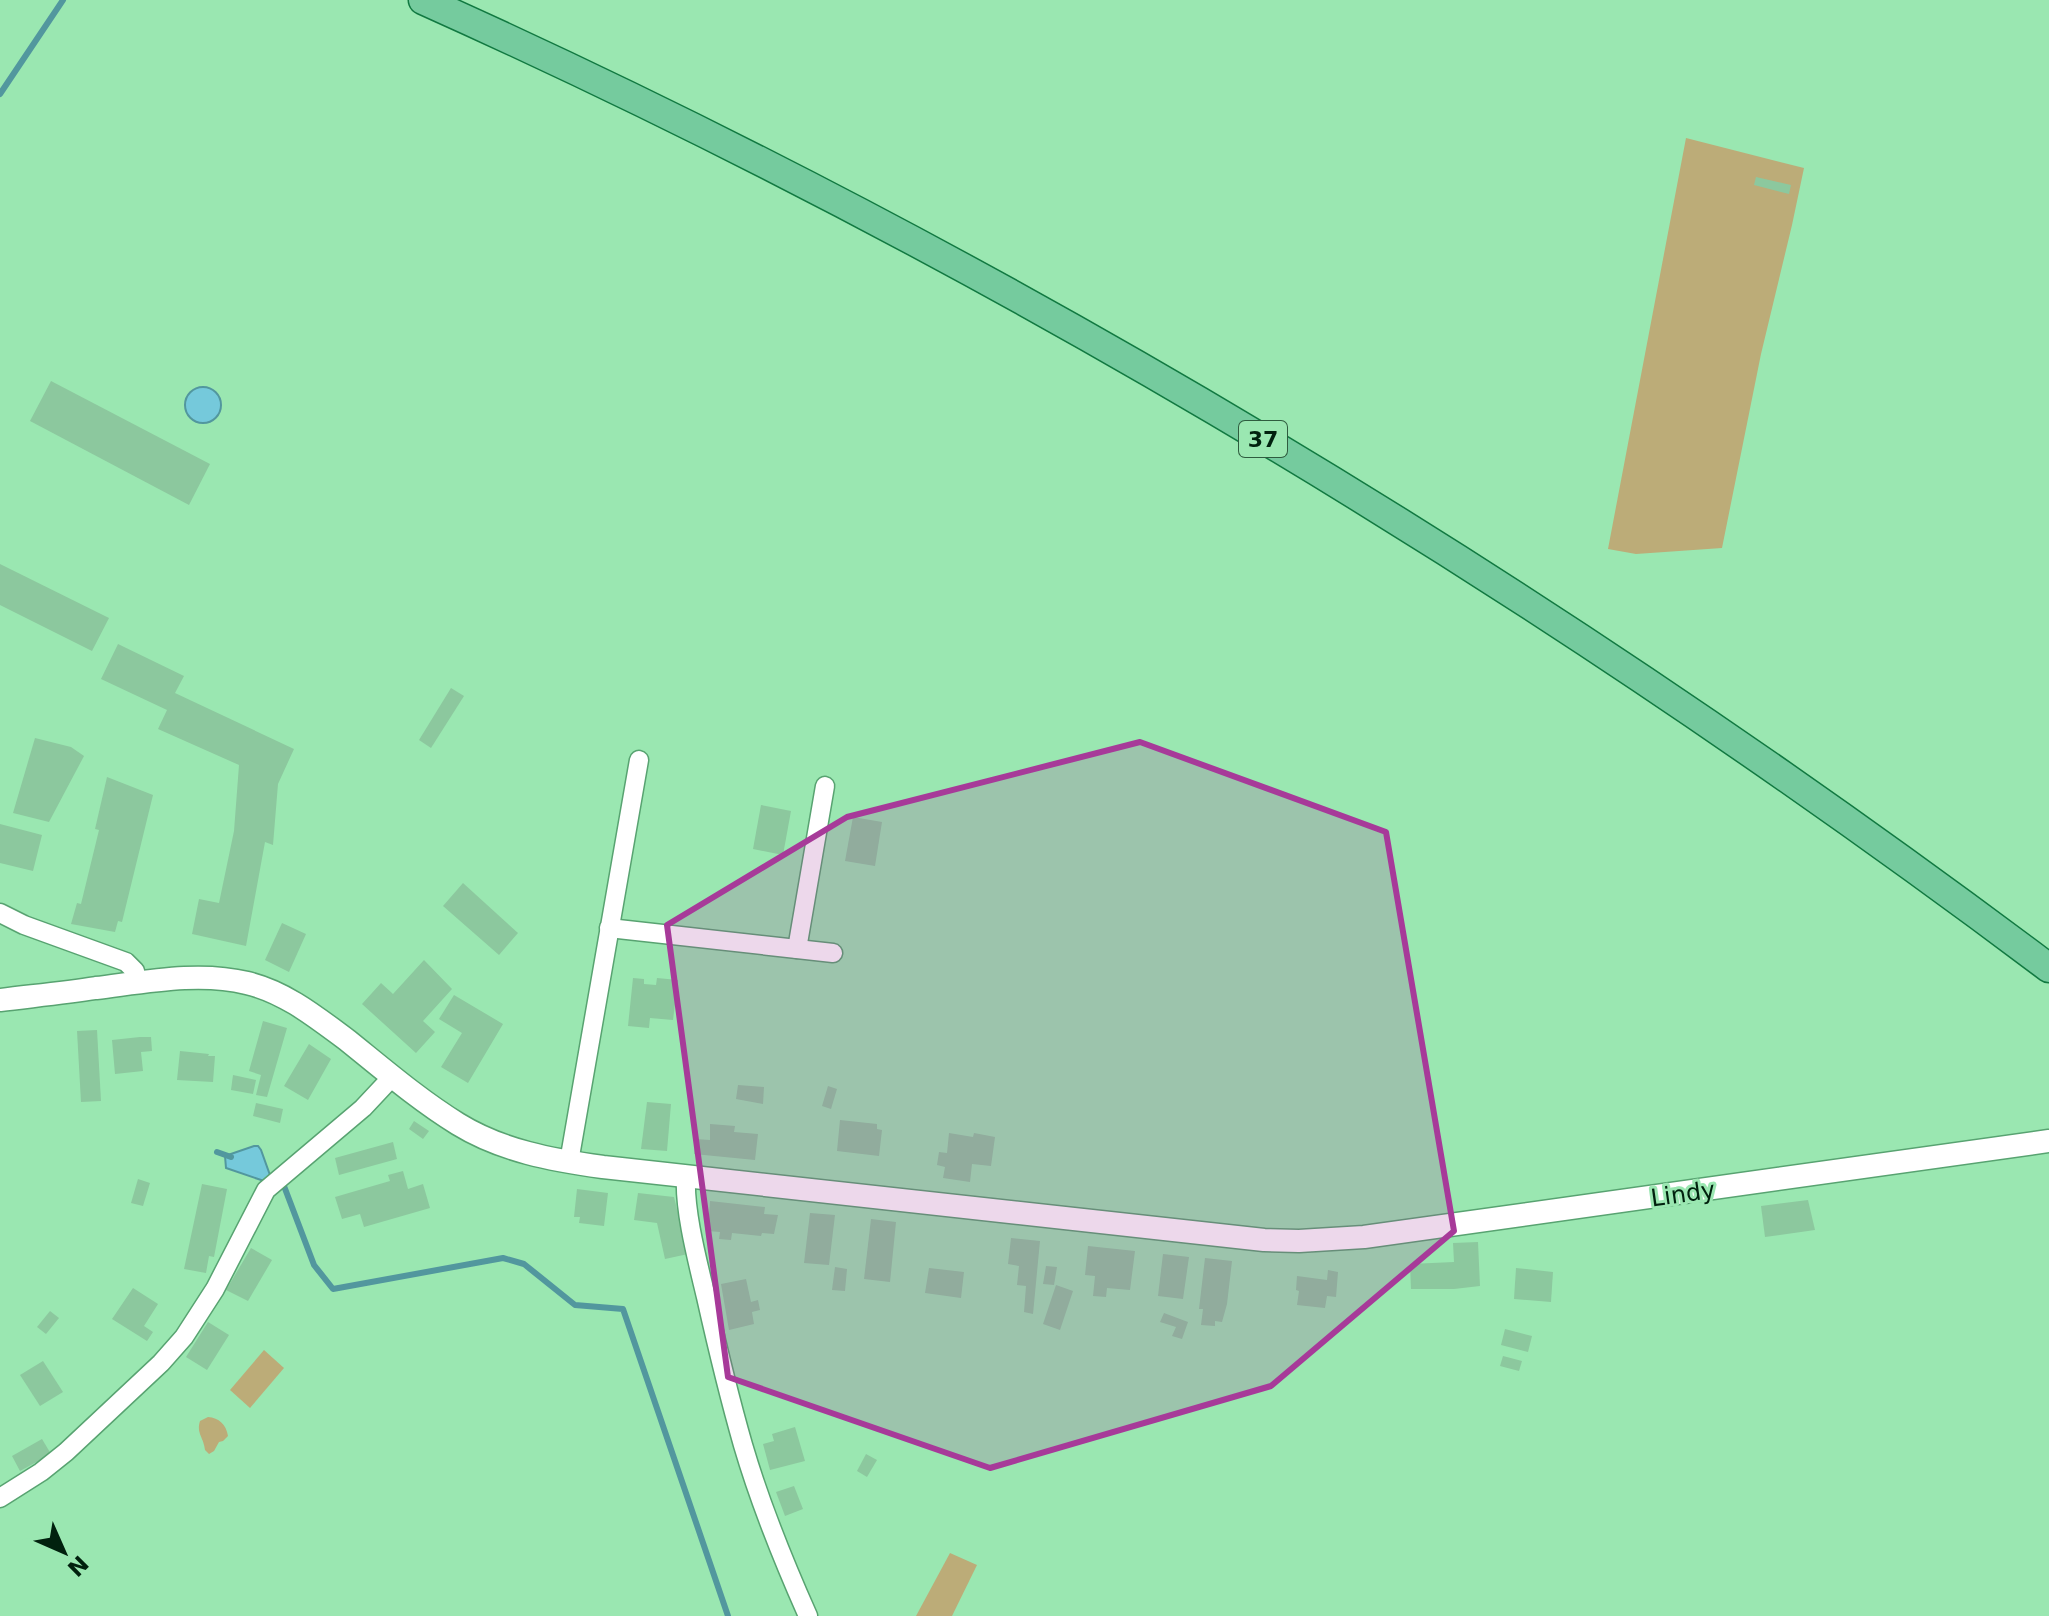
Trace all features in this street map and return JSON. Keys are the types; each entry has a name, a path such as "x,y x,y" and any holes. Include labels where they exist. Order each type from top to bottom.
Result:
{"main road":[{"name":"37","path":"423,0 609,87 874,221 1028,304 1249,431 1458,558 1602,652 1856,827 2049,968"}],"street":[{"path":"569,1162 639,760"},
{"path":"797,949 825,786"},
{"path":"0,913 24,925 126,962 135,971 137,983"},
{"path":"609,928 833,953"},
{"name":"Lindy","path":"0,1000 137,983 227,979 260,986 307,1011 435,1109 471,1132 524,1153 686,1177 1264,1240 1314,1241 1364,1237 2049,1141"},
{"path":"0,1498 66,1452 174,1349 215,1289 260,1200 276,1181 363,1108 393,1076"},
{"path":"686,1177 686,1198 698,1262 743,1447 771,1527 808,1616"}],"highlighted area":[{"path":"1140,742 1386,832 1454,1231 1271,1386 990,1468 728,1377 667,925 847,817"}],"shaded area":[{"path":"1686,138 1804,168 1761,354 1722,548 1636,554 1608,549"},
{"path":"264,1350 284,1368 250,1408 230,1390"},
{"path":"208,1417 221,1422 228,1436 209,1454 199,1429 200,1421"},
{"path":"950,1553 977,1565 952,1616 916,1616"}],"water":[{"path":"203,387 215,393 221,405 215,417 203,423 191,417 185,405 191,393"},
{"path":"254,1146 261,1150 271,1178 264,1181 226,1168 225,1156"}],"building":[{"path":"1756,177 1791,185 1789,194 1754,185"},
{"path":"51,381 210,464 189,505 30,421"},
{"path":"0,564 109,618 92,651 0,605"},
{"path":"118,644 184,676 175,693 294,749 278,784 273,845 265,842 246,946 192,934 199,899 219,903 234,831 239,765 158,729 167,710 101,679"},
{"path":"451,688 464,696 431,748 419,740"},
{"path":"35,738 71,747 84,756 49,822 13,813"},
{"path":"107,777 153,795 122,922 118,921 115,932 71,924 77,903 81,904 99,830 95,829"},
{"path":"761,805 791,811 783,855 753,849"},
{"path":"853,817 882,822 875,866 845,861"},
{"path":"0,824 42,835 33,871 0,863"},
{"path":"463,883 518,933 499,955 443,906"},
{"path":"282,923 306,934 289,972 265,960"},
{"path":"424,960 452,989 423,1021 435,1032 416,1053 362,1004 381,983 393,994"},
{"path":"633,978 644,979 644,984 656,985 657,978 678,980 673,1020 650,1018 649,1028 628,1026"},
{"path":"454,995 503,1024 468,1083 441,1067 462,1033 439,1019"},
{"path":"263,1021 287,1028 267,1097 256,1095 261,1075 249,1071"},
{"path":"97,1030 101,1101 81,1102 77,1031"},
{"path":"151,1037 152,1051 141,1052 143,1071 115,1074 112,1040"},
{"path":"309,1044 331,1059 308,1100 284,1086"},
{"path":"180,1051 215,1056 213,1082 177,1080"},
{"path":"233,1075 256,1080 253,1094 231,1090"},
{"path":"738,1085 764,1087 763,1104 736,1099"},
{"path":"828,1086 837,1089 831,1109 822,1106"},
{"path":"647,1102 671,1104 667,1151 641,1149"},
{"path":"256,1103 283,1109 280,1123 253,1116"},
{"path":"840,1120 877,1124 877,1129 882,1130 879,1156 837,1151"},
{"path":"414,1121 429,1131 423,1139 409,1129"},
{"path":"710,1124 735,1126 734,1132 758,1134 755,1160 694,1154 695,1139 710,1140"},
{"path":"949,1133 995,1137 991,1166 972,1164 970,1182 943,1178 945,1167 937,1165 939,1152 947,1153"},
{"path":"393,1142 397,1159 339,1175 335,1158"},
{"path":"403,1171 408,1189 423,1184 430,1208 364,1227 360,1214 342,1219 335,1197 390,1181 388,1175"},
{"path":"138,1179 150,1183 143,1206 131,1203"},
{"path":"202,1184 227,1189 214,1257 209,1256 206,1273 184,1269"},
{"path":"577,1189 608,1193 604,1226 579,1223 580,1217 574,1217"},
{"path":"638,1193 674,1197 688,1254 665,1259 657,1223 634,1220"},
{"path":"1808,1200 1815,1230 1765,1237 1761,1206"},
{"path":"710,1201 765,1207 764,1214 778,1215 774,1234 732,1233 731,1240 719,1239 720,1232 708,1231"},
{"path":"810,1213 835,1215 829,1265 804,1263"},
{"path":"871,1219 896,1222 890,1282 864,1279"},
{"path":"1011,1238 1040,1241 1033,1314 1024,1312 1026,1286 1017,1285 1019,1266 1008,1264"},
{"path":"1478,1242 1480,1286 1411,1289 1410,1264 1454,1262 1453,1243"},
{"path":"1088,1246 1135,1251 1130,1290 1107,1288 1106,1297 1093,1296 1095,1276 1085,1275"},
{"path":"251,1248 272,1260 248,1301 226,1290"},
{"path":"1163,1254 1189,1257 1183,1299 1158,1296"},
{"path":"1205,1258 1232,1261 1227,1304 1222,1322 1215,1321 1215,1326 1201,1325 1203,1309 1199,1309"},
{"path":"1046,1266 1057,1267 1054,1285 1043,1284"},
{"path":"835,1267 847,1269 845,1291 832,1290"},
{"path":"929,1268 964,1272 961,1298 925,1293"},
{"path":"1516,1268 1553,1272 1551,1302 1514,1299"},
{"path":"1328,1270 1338,1272 1336,1297 1327,1296 1325,1308 1297,1305 1297,1276 1327,1280"},
{"path":"746,1279 751,1302 758,1300 760,1310 752,1312 754,1324 729,1330 721,1284"},
{"path":"1056,1285 1073,1291 1060,1330 1043,1324"},
{"path":"133,1288 158,1304 144,1326 153,1332 147,1341 112,1319"},
{"path":"50,1311 59,1318 46,1334 37,1327"},
{"path":"1164,1313 1188,1322 1182,1339 1172,1336 1176,1327 1160,1322"},
{"path":"208,1322 229,1335 207,1370 186,1357"},
{"path":"1505,1329 1532,1336 1528,1352 1501,1345"},
{"path":"1503,1356 1522,1361 1519,1371 1500,1366"},
{"path":"43,1361 63,1392 40,1406 20,1375"},
{"path":"795,1427 805,1461 770,1470 763,1444 774,1441 772,1434"},
{"path":"42,1439 51,1454 20,1471 12,1456"},
{"path":"866,1454 877,1460 867,1477 857,1471"},
{"path":"794,1486 803,1509 785,1516 776,1492"}],"waterway":[{"path":"0,94 63,0"},
{"path":"217,1152 231,1157"},
{"path":"279,1183 284,1186 314,1265 333,1289 503,1258 524,1264 575,1305 623,1309 728,1616"}]}
